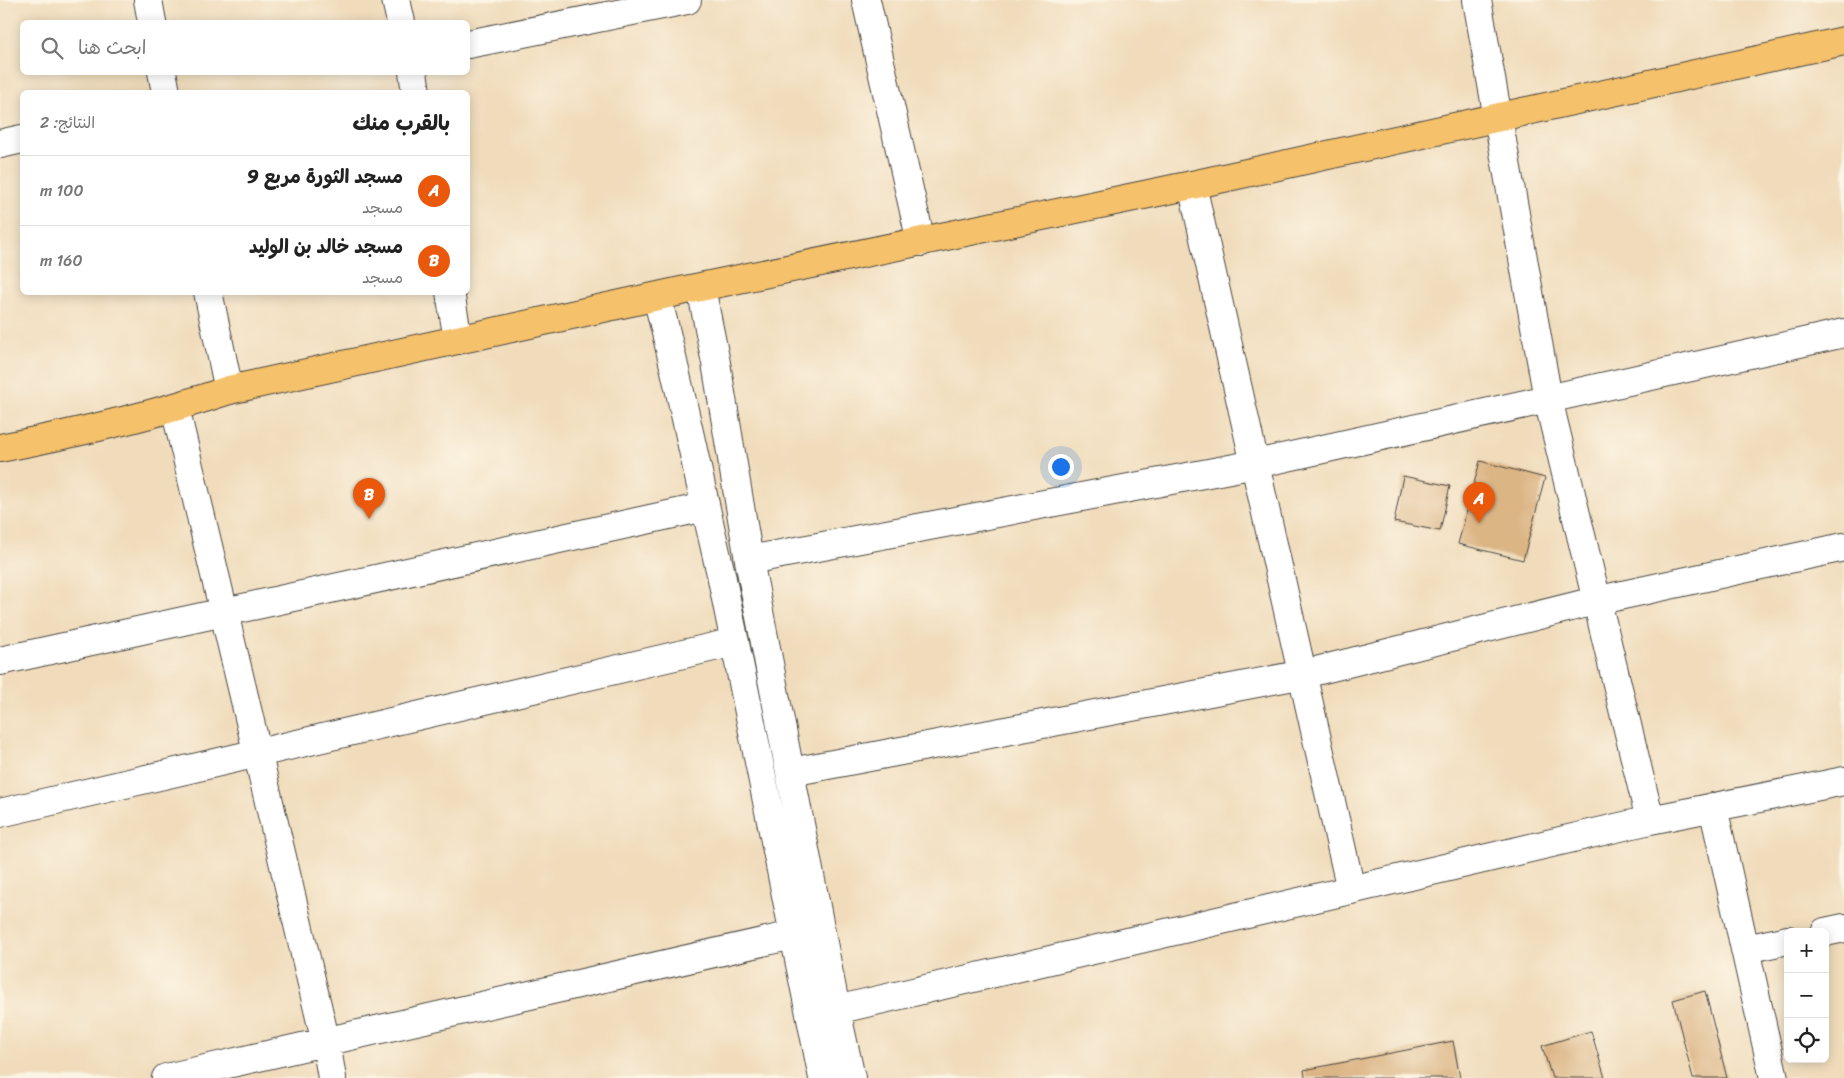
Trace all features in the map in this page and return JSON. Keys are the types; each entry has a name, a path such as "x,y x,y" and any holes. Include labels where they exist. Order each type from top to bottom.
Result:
{"main road":[{"path":"0,448 83,432 175,408 228,390 657,297 1192,185 1844,42"}],"street":[{"path":"148,0 152,20"},
{"path":"396,0 401,20"},
{"path":"470,44 688,0"},
{"path":"866,0 921,242"},
{"path":"1477,0 1548,399 1595,600 1650,820"},
{"path":"163,75 166,90"},
{"path":"413,75 416,90"},
{"path":"0,144 20,139"},
{"path":"1192,185 1304,674 1351,890"},
{"path":"701,288 749,560 836,1010 851,1078"},
{"path":"209,295 228,390"},
{"path":"450,295 458,340"},
{"path":"657,297 672,351 705,507 722,574 793,936 823,1078"},
{"path":"749,560 1256,464 1844,333"},
{"path":"175,408 226,612 256,754 326,1043 332,1078"},
{"path":"0,661 705,507"},
{"path":"791,772 1304,674 1595,600 1844,548"},
{"path":"0,814 735,642"},
{"path":"836,1010 1650,820 1844,780"},
{"path":"1713,807 1774,1078"},
{"path":"1829,931 1844,928"},
{"path":"166,1078 793,936"},
{"path":"1746,949 1784,941"}],"building":[{"path":"1480,461 1545,478 1523,560 1458,544"},
{"path":"1403,476 1450,486 1440,531 1394,522"},
{"path":"1705,991 1727,1078 1693,1078 1673,1000"},
{"path":"1591,1031 1605,1078 1552,1078 1542,1046"},
{"path":"1453,1041 1460,1078 1305,1078 1304,1070"}],"place":[{"name":"مسجد خالد بن الوليد","path":"369,519"},
{"name":"مسجد الثورة مربع 9","path":"1479,523"}]}
